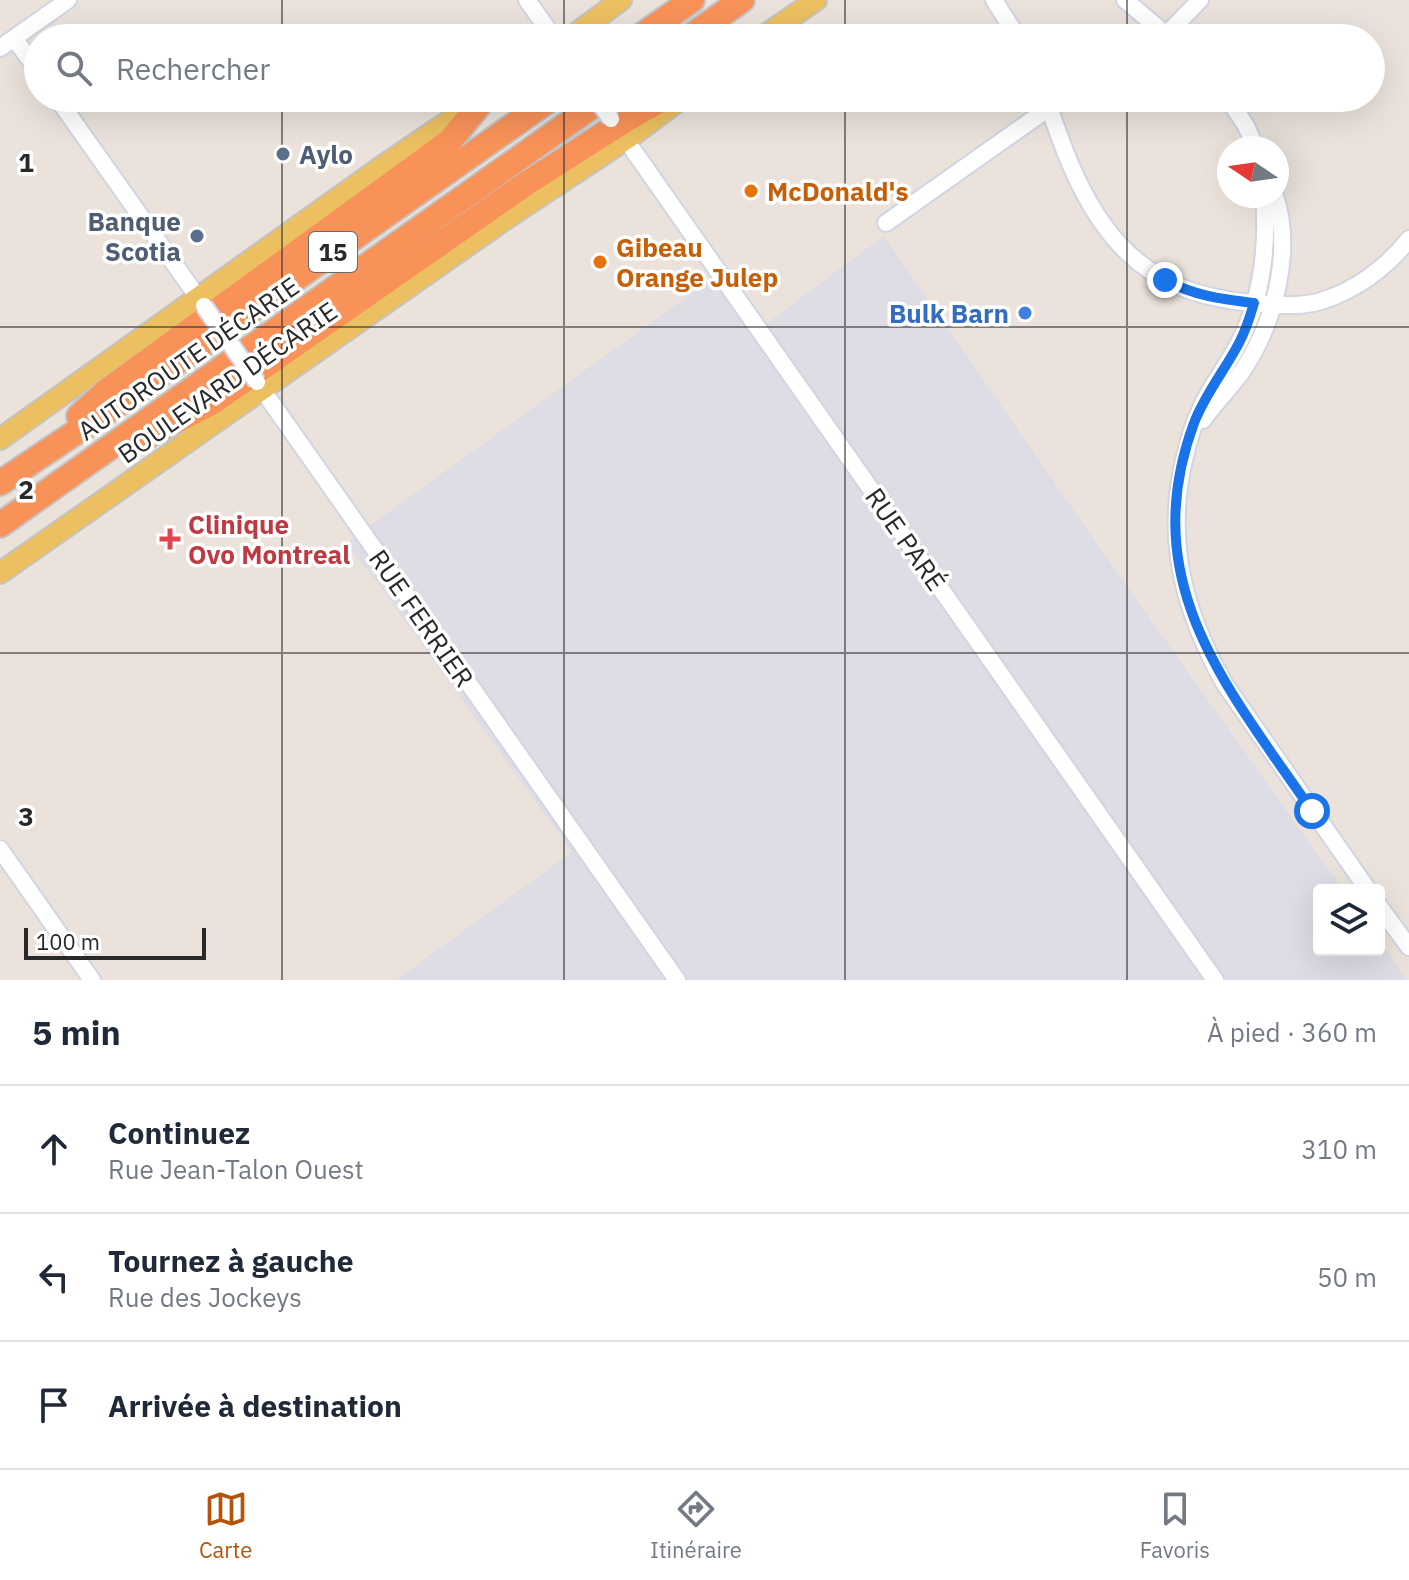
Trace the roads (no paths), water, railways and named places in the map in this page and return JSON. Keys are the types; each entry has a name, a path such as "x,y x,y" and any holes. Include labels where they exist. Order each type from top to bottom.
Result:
{"highway":[{"path":"658,24 692,0"},
{"path":"708,24 742,0"},
{"path":"27,464 105,392 450,141 473,112"},
{"name":"AUTOROUTE DÉCARIE","path":"0,483 115,406 532,112"},
{"path":"0,525 63,480 213,402 614,121 634,112"}],"main road":[{"path":"589,24 621,0"},
{"path":"781,24 816,0"},
{"path":"0,439 201,302 384,165 463,112"},
{"name":"BOULEVARD DÉCARIE","path":"0,573 259,386 504,220 614,121 641,112"}],"street":[{"path":"34,24 68,0"},
{"path":"527,0 544,24"},
{"path":"994,0 1009,24"},
{"path":"1125,0 1152,24"},
{"path":"1178,24 1200,0"},
{"path":"0,48 24,31"},
{"path":"14,38 24,52"},
{"name":"RUE FERRIER","path":"67,112 677,980"},
{"path":"886,223 1038,112"},
{"path":"1056,112 1070,163 1089,203 1106,228 1127,252 1160,277 1191,292 1216,299 1272,305 1309,304 1335,296 1378,270 1409,239"},
{"path":"1237,112 1250,136"},
{"name":"RUE PARÉ","path":"614,121 1215,980"},
{"path":"1264,208 1264,256 1254,303 1239,343 1200,409 1189,439 1176,512 1177,545 1183,585 1199,633 1224,683 1364,884"},
{"path":"1182,469 1200,426 1239,376 1262,335 1279,281 1282,249 1277,208"},
{"path":"0,849 92,980"},
{"path":"1385,914 1409,947"}],"place":[{"name":"Aylo","path":"283,154"},
{"name":"McDonald's","path":"751,191"},
{"name":"Banque Scotia","path":"197,236"},
{"name":"Gibeau Orange Julep","path":"600,262"},
{"name":"Bulk Barn","path":"1025,313"},
{"name":"Clinique Ovo Montreal","path":"170,539"}]}
